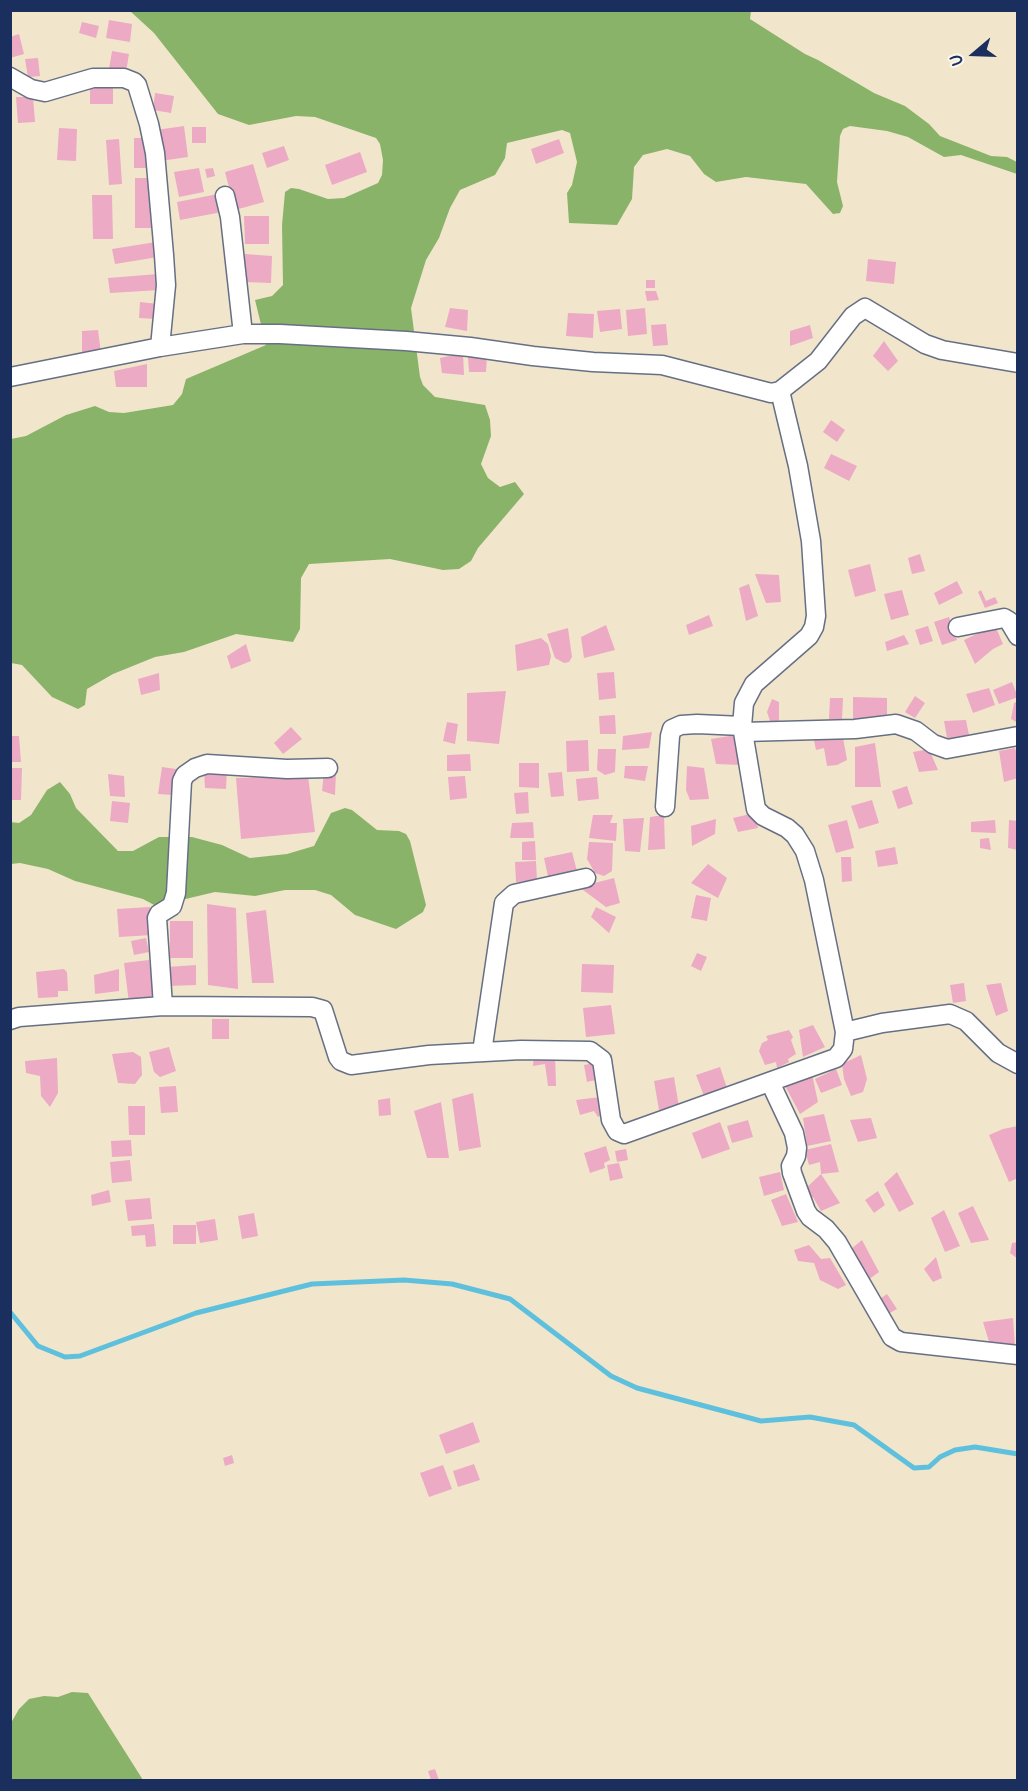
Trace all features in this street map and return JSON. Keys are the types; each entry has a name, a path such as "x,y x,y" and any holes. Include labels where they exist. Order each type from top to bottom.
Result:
{"street":[{"path":"10,77 31,89 45,92 93,78 124,78 137,85 155,153 164,255 165,285 160,347"},
{"path":"225,195 230,217 243,334"},
{"path":"10,377 160,347 243,334 406,341 593,362 662,365 766,392 780,392 818,361 853,316 864,308 933,347 1017,363"},
{"path":"10,1020 19,1017 163,1006 317,1007 323,1010 338,1057 341,1061 351,1065 429,1055 482,1052 571,1049 595,1053 602,1060 606,1075 611,1120 617,1131 624,1134 836,1058 843,1049 845,1032 814,880 805,851 795,835 763,816 756,808 743,729 744,703 754,684 809,636 816,616 811,541 798,466 780,392"},
{"path":"958,627 1004,618 1009,621 1017,636"},
{"path":"665,807 670,736 672,729 681,725 697,724 743,729 855,729 896,724 916,731 933,744 947,749 1017,736"},
{"path":"163,1006 156,918 172,906 176,893 182,781 185,775 195,768 215,764 287,769 328,768"},
{"path":"482,1052 504,903 514,894 586,878"},
{"path":"845,1032 882,1023 950,1014 966,1021 998,1053 1017,1064"},
{"path":"770,1082 794,1133 797,1148 791,1166 792,1173 806,1210 810,1217 826,1229 837,1242 892,1337 901,1342 1017,1354"}],"green space":[{"path":"130,11 751,11 750,19 805,54 874,93 905,106 929,124 940,136 991,156 1007,157 1017,162 1017,174 961,155 944,157 908,137 887,131 850,126 843,129 840,136 837,182 843,206 840,213 833,214 806,184 746,177 716,182 704,174 690,156 667,149 643,155 634,167 632,199 617,225 569,223 567,193 572,185 577,162 570,133 562,130 507,143 505,158 495,175 460,190 450,208 439,238 426,260 411,308 423,385 435,397 485,405 490,420 491,436 481,464 488,478 500,487 515,482 524,494 478,548 471,561 459,569 443,570 390,559 309,564 301,578 300,629 293,642 236,634 184,652 155,657 113,674 87,689 85,705 78,709 52,697 22,665 11,663 11,439 26,436 66,415 95,406 109,412 124,413 173,405 182,394 186,379 266,345 255,300 272,296 283,285 282,225 285,192 291,188 328,199 344,198 378,183 382,175 383,160 380,144 376,138 315,117 296,116 249,125 218,114 154,33"},
{"path":"60,782 70,794 76,808 118,851 133,851 159,837 192,837 222,845 250,858 287,854 314,846 331,813 345,808 352,810 377,830 399,831 406,834 410,841 426,905 423,912 396,929 355,915 331,895 315,890 285,890 255,896 215,892 156,906 143,899 75,881 48,869 20,863 11,864 10,822 19,823 31,815 47,790"},
{"path":"72,1692 88,1693 143,1780 11,1780 11,1723 19,1709 29,1699 44,1696 58,1697"}],"building":[{"path":"109,20 132,24 130,42 106,38"},
{"path":"82,22 99,26 96,38 79,33"},
{"path":"19,34 24,54 10,58 10,37"},
{"path":"112,51 129,54 126,72 109,69"},
{"path":"38,58 40,76 28,77 25,59"},
{"path":"90,83 113,83 113,104 90,104"},
{"path":"155,93 174,96 171,113 153,110"},
{"path":"16,97 33,97 35,122 18,123"},
{"path":"184,126 188,157 160,161 156,130"},
{"path":"192,127 206,127 206,143 192,143"},
{"path":"59,128 77,129 76,161 57,160"},
{"path":"134,138 148,138 148,168 134,168"},
{"path":"119,139 122,184 109,185 106,140"},
{"path":"559,139 564,153 536,164 531,149"},
{"path":"284,146 289,160 267,168 262,153"},
{"path":"360,152 367,172 332,185 325,165"},
{"path":"253,164 264,202 235,210 225,172"},
{"path":"199,168 204,192 179,197 174,172"},
{"path":"213,168 215,176 207,178 205,169"},
{"path":"135,178 150,178 151,228 135,228"},
{"path":"218,194 222,212 180,220 177,202"},
{"path":"92,195 112,195 113,239 93,239"},
{"path":"244,216 269,216 269,244 245,244"},
{"path":"156,242 158,257 115,264 112,249"},
{"path":"245,254 272,256 271,283 244,282"},
{"path":"868,259 896,262 894,284 866,281"},
{"path":"158,274 160,290 110,293 108,278"},
{"path":"646,280 655,280 655,288 646,288"},
{"path":"645,291 656,291 659,300 647,301"},
{"path":"140,302 158,304 157,319 139,318"},
{"path":"450,308 468,310 467,331 445,327"},
{"path":"645,308 647,334 628,336 626,310"},
{"path":"620,309 622,329 600,332 597,311"},
{"path":"568,313 594,314 593,338 566,336"},
{"path":"666,324 668,345 653,346 651,325"},
{"path":"810,325 813,338 790,346 790,331"},
{"path":"98,330 101,353 92,356 82,353 82,331"},
{"path":"884,341 898,361 888,371 873,356"},
{"path":"463,353 464,375 442,373 440,358"},
{"path":"487,356 486,372 469,372 468,357"},
{"path":"147,364 147,387 116,387 114,371"},
{"path":"831,420 845,430 837,442 823,432"},
{"path":"831,454 857,466 849,481 824,468"},
{"path":"920,554 925,571 912,574 908,558"},
{"path":"870,564 876,591 855,597 848,570"},
{"path":"755,574 779,575 781,602 766,603"},
{"path":"957,581 963,593 939,605 934,593"},
{"path":"749,584 758,616 746,621 739,588"},
{"path":"902,590 909,615 891,620 884,594"},
{"path":"981,590 986,601 995,597 998,603 985,608 978,592"},
{"path":"709,615 713,626 689,635 686,625"},
{"path":"949,617 957,640 942,645 934,622"},
{"path":"994,623 1003,644 975,664 964,640"},
{"path":"606,625 615,650 584,658 581,637"},
{"path":"928,626 933,641 920,645 915,630"},
{"path":"568,628 572,657 569,662 564,663 555,658 547,634"},
{"path":"904,635 909,644 887,651 885,642"},
{"path":"541,638 548,644 551,656 549,665 517,671 515,645"},
{"path":"246,644 251,661 231,669 227,656"},
{"path":"614,672 616,698 599,700 597,673"},
{"path":"159,673 160,690 141,695 138,679"},
{"path":"1012,682 1018,697 999,704 993,690"},
{"path":"989,688 995,705 973,713 966,694"},
{"path":"506,691 499,744 467,741 467,693"},
{"path":"915,696 925,703 915,718 905,712"},
{"path":"853,697 887,698 887,719 853,722"},
{"path":"830,698 843,698 842,719 829,719"},
{"path":"772,699 779,702 779,721 771,724 767,712"},
{"path":"1018,701 1018,723 1011,719 1014,703"},
{"path":"615,715 616,734 600,734 599,716"},
{"path":"966,720 970,740 948,743 944,721"},
{"path":"447,722 458,724 455,744 443,741"},
{"path":"291,727 302,739 283,754 274,743"},
{"path":"652,732 649,748 622,750 623,736"},
{"path":"842,732 847,760 837,765 827,766 824,748 816,750 813,736"},
{"path":"736,735 741,765 716,764 711,739"},
{"path":"10,736 19,736 21,762 10,762"},
{"path":"588,740 589,771 567,772 566,741"},
{"path":"875,743 881,787 855,787 855,747"},
{"path":"1015,748 1018,758 1018,778 1004,782 999,751"},
{"path":"598,749 616,749 615,772 605,775 597,770"},
{"path":"929,749 938,770 919,772 913,752"},
{"path":"470,754 471,771 447,771 447,755"},
{"path":"519,763 539,763 539,788 519,787"},
{"path":"625,766 648,766 645,781 624,778"},
{"path":"687,766 704,768 709,799 690,800 686,790"},
{"path":"162,767 176,769 173,795 158,794"},
{"path":"10,768 22,768 21,800 10,800"},
{"path":"227,769 226,789 205,788 204,770"},
{"path":"324,772 336,772 335,795 322,791"},
{"path":"562,772 564,796 551,797 548,773"},
{"path":"108,774 124,776 125,797 110,796"},
{"path":"308,776 315,832 241,839 236,778"},
{"path":"465,776 467,798 450,800 448,777"},
{"path":"597,777 599,799 578,801 576,779"},
{"path":"907,786 913,804 898,809 892,791"},
{"path":"528,792 529,813 516,814 514,793"},
{"path":"872,800 879,823 859,829 851,806"},
{"path":"112,801 130,803 128,823 110,821"},
{"path":"755,813 758,828 738,832 733,818"},
{"path":"593,815 613,815 610,823 617,823 616,841 589,838"},
{"path":"664,815 665,849 648,850 650,817"},
{"path":"644,818 640,852 625,851 623,819"},
{"path":"716,819 715,834 692,846 691,826"},
{"path":"847,820 854,848 836,853 828,825"},
{"path":"995,820 996,833 971,832 971,822"},
{"path":"1009,820 1018,821 1018,850 1008,848"},
{"path":"533,822 534,838 510,838 512,823"},
{"path":"989,838 991,850 980,848 980,839"},
{"path":"535,841 536,860 522,860 522,842"},
{"path":"589,842 613,843 612,871 604,876 595,873 587,859"},
{"path":"895,847 898,864 878,867 875,851"},
{"path":"572,852 578,875 549,881 544,858"},
{"path":"841,857 851,857 852,881 842,882"},
{"path":"536,861 537,881 516,882 515,862"},
{"path":"708,864 727,878 718,898 691,883"},
{"path":"614,878 620,903 606,907 579,887"},
{"path":"696,895 711,898 707,921 691,918"},
{"path":"207,904 236,908 238,989 208,985"},
{"path":"150,907 152,935 119,937 117,909"},
{"path":"596,907 616,917 609,933 591,917"},
{"path":"266,910 274,983 252,983 246,913"},
{"path":"170,921 193,921 193,958 170,958"},
{"path":"146,938 149,952 134,955 131,941"},
{"path":"697,953 707,957 701,971 691,966"},
{"path":"149,960 154,999 129,1003 124,963"},
{"path":"582,964 614,965 613,993 581,992"},
{"path":"196,965 196,985 168,986 167,967"},
{"path":"64,969 67,972 68,991 58,991 58,997 38,998 36,972"},
{"path":"119,969 119,991 95,994 94,975"},
{"path":"964,983 966,1001 953,1003 950,985"},
{"path":"1001,983 1008,1011 996,1016 986,985"},
{"path":"611,1005 615,1034 586,1037 583,1008"},
{"path":"212,1019 229,1019 229,1039 212,1039"},
{"path":"813,1025 825,1047 803,1057 799,1030"},
{"path":"789,1030 793,1037 791,1040 796,1054 788,1059 789,1062 777,1068 776,1062 765,1065 759,1051 762,1043 768,1040 766,1036"},
{"path":"169,1047 176,1071 160,1077 154,1072 149,1052"},
{"path":"133,1052 141,1057 142,1075 135,1084 118,1083 112,1054"},
{"path":"534,1053 555,1053 556,1086 548,1086 545,1064 533,1066"},
{"path":"861,1055 867,1079 863,1092 851,1096 844,1079 842,1064"},
{"path":"57,1058 58,1093 50,1107 41,1096 40,1076 26,1073 25,1061"},
{"path":"600,1062 604,1078 587,1082 584,1065"},
{"path":"720,1067 727,1088 704,1096 696,1075"},
{"path":"836,1069 842,1085 821,1093 815,1079"},
{"path":"812,1074 818,1102 800,1114 783,1082"},
{"path":"674,1077 679,1107 659,1110 654,1081"},
{"path":"176,1086 178,1112 161,1113 159,1087"},
{"path":"473,1093 481,1147 459,1151 452,1099"},
{"path":"600,1097 602,1115 598,1117 594,1111 580,1115 576,1100"},
{"path":"390,1098 391,1115 379,1116 378,1100"},
{"path":"441,1102 449,1158 427,1158 414,1111"},
{"path":"128,1106 145,1106 145,1135 129,1135"},
{"path":"824,1114 831,1141 807,1146 803,1118"},
{"path":"871,1118 877,1138 858,1142 850,1120"},
{"path":"748,1120 753,1137 732,1143 727,1126"},
{"path":"720,1122 730,1149 702,1159 692,1133"},
{"path":"1018,1126 1018,1178 1009,1182 989,1135"},
{"path":"131,1140 132,1156 112,1157 111,1141"},
{"path":"831,1144 839,1172 821,1174 820,1162 809,1165 805,1150"},
{"path":"606,1146 610,1160 604,1163 605,1168 590,1173 584,1153"},
{"path":"626,1149 628,1160 617,1162 615,1151"},
{"path":"130,1160 132,1181 112,1183 110,1162"},
{"path":"619,1163 623,1178 610,1181 607,1165"},
{"path":"780,1172 784,1190 764,1196 759,1177"},
{"path":"897,1172 914,1204 899,1212 884,1184"},
{"path":"821,1174 840,1203 821,1211 813,1197 808,1201 804,1190"},
{"path":"109,1190 111,1202 92,1206 91,1195"},
{"path":"878,1191 885,1205 874,1213 865,1200"},
{"path":"786,1194 798,1222 782,1226 771,1200"},
{"path":"150,1198 152,1219 128,1221 125,1200"},
{"path":"973,1206 989,1240 971,1243 958,1213"},
{"path":"944,1210 960,1246 945,1252 931,1218"},
{"path":"254,1213 258,1236 242,1239 238,1216"},
{"path":"215,1219 218,1240 200,1243 196,1222"},
{"path":"154,1224 156,1246 146,1247 145,1235 132,1236 131,1226"},
{"path":"173,1225 196,1225 196,1244 173,1244"},
{"path":"862,1240 879,1272 868,1280 851,1249"},
{"path":"1018,1242 1018,1259 1010,1253 1012,1243"},
{"path":"809,1245 821,1259 830,1258 846,1285 838,1289 820,1280 814,1263 798,1261 794,1250"},
{"path":"936,1257 942,1278 933,1282 924,1269"},
{"path":"887,1294 897,1309 886,1315 877,1301"},
{"path":"1013,1318 1015,1347 990,1345 983,1322"},
{"path":"473,1422 480,1442 446,1454 439,1435"},
{"path":"232,1455 234,1463 225,1466 223,1458"},
{"path":"474,1464 480,1480 458,1487 453,1471"},
{"path":"443,1465 452,1489 429,1497 420,1473"},
{"path":"435,1769 439,1780 431,1780 428,1771"}],"waterway":[{"path":"10,1312 38,1346 65,1357 80,1356 196,1313 312,1284 404,1280 452,1284 510,1299 611,1376 637,1388 761,1421 810,1417 854,1425 914,1468 929,1467 940,1457 955,1450 975,1447 1018,1454"}]}
